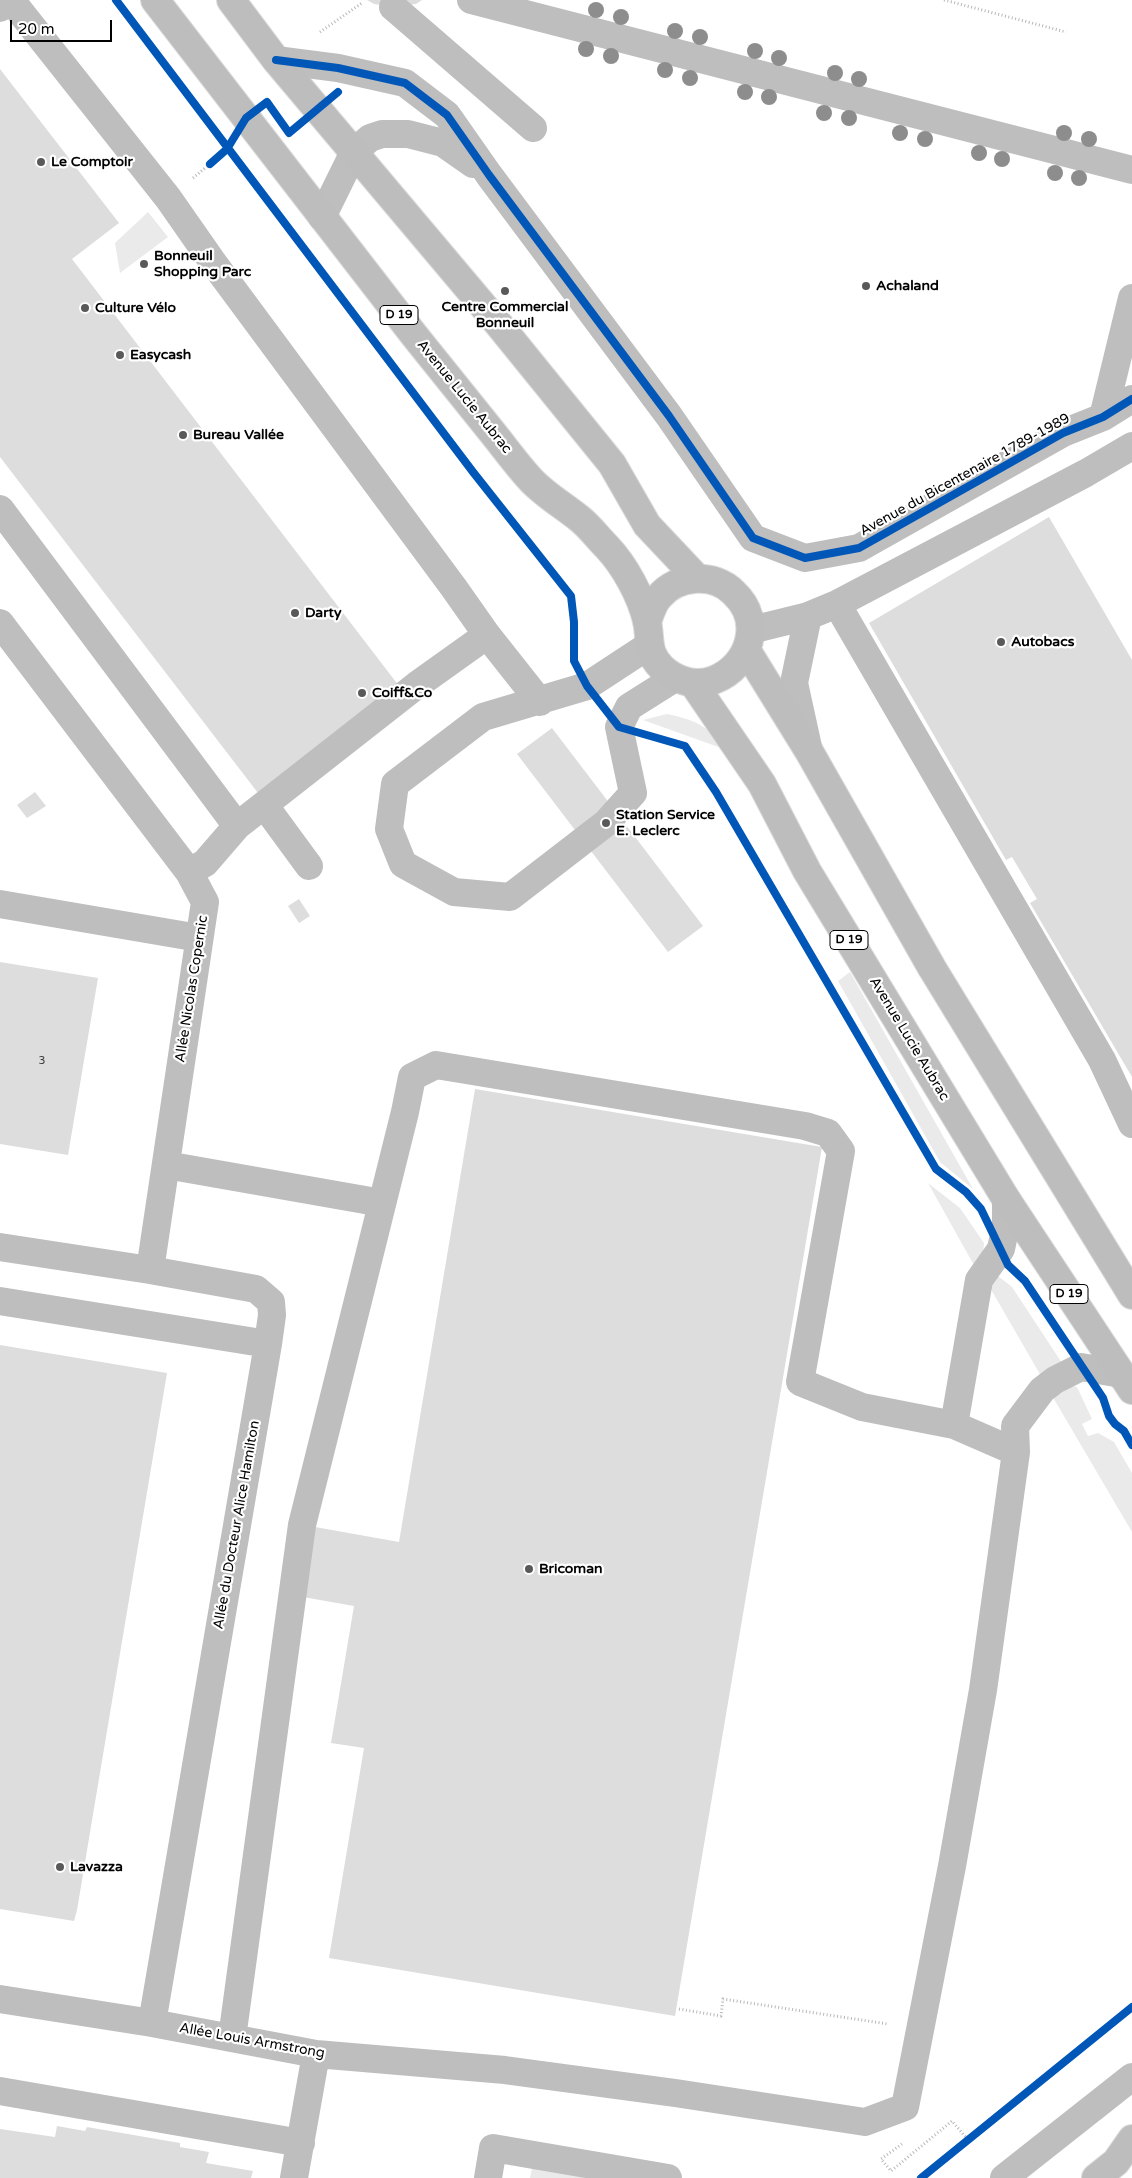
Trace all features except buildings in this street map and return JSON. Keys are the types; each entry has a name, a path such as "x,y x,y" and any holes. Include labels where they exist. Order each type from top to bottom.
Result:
{"main road":[{"name":"Avenue Lucie Aubrac","path":"155,0 322,217 533,482 583,522 612,552 633,585 647,634 660,666 684,680 762,784 808,871 1006,1199 1126,1382"},
{"path":"231,0 276,60 612,464 648,525 697,578"},
{"path":"647,634 658,598 675,583 697,578 718,583 735,593 746,611 749,640 810,753 932,968 1132,1295"},
{"path":"684,680 710,682 725,676 738,665 749,640"},
{"path":"1096,2178 1116,2162 1132,2139"}],"street":[{"path":"0,8 11,0 168,198 212,261 454,588 486,635 540,702"},
{"path":"478,1 1132,170"},
{"path":"393,7 533,128"},
{"path":"276,60 338,68 405,84 447,116 489,175"},
{"path":"322,217 354,152 370,138 382,134 408,134 443,143 489,175"},
{"name":"Avenue du Bicentenaire 1789-1989","path":"489,175 669,416 753,538 805,558 859,548 1063,433 1103,416 1132,399"},
{"path":"1103,416 1132,298"},
{"path":"749,640 837,604 1086,473 1132,446"},
{"path":"0,509 238,826"},
{"path":"837,604 1102,1060 1132,1124"},
{"path":"808,616 794,682 810,753"},
{"name":"Allée Nicolas Copernic","path":"0,624 190,872 205,902 150,1270"},
{"path":"647,634 587,686 540,702 483,717 395,784 390,828 403,864 454,892 510,897 606,823 632,793 619,727 630,708 684,680"},
{"path":"190,872 205,863 238,826 417,685 486,635"},
{"path":"265,806 308,866"},
{"path":"0,904 199,938"},
{"path":"232,2038 302,1525 405,1112 412,1077 436,1065 805,1126 828,1133 841,1151 800,1382 862,1407 954,1425 1016,1452"},
{"path":"166,1165 382,1203"},
{"path":"954,1425 979,1280 1000,1249 1006,1225 1006,1199"},
{"name":"Allée du Docteur Alice Hamilton","path":"0,1247 150,1270 256,1289 270,1302 272,1315 268,1344 152,2024"},
{"path":"0,1302 268,1344"},
{"path":"921,2029 983,1690 1016,1452 1014,1426 1042,1390 1055,1380 1081,1367 1126,1382"},
{"name":"Allée Louis Armstrong","path":"0,2000 152,2024 316,2054 505,2070 865,2122 905,2107 921,2029"},
{"path":"294,2178 316,2054"},
{"path":"1004,2178 1132,2077"},
{"path":"0,2091 300,2143"},
{"path":"488,2178 493,2148 668,2178"}],"path":[{"path":"320,32 366,0"},
{"path":"944,0 959,2 1066,32"},
{"path":"679,2009 721,2016 723,1998 921,2029"},
{"path":"905,2142 881,2159 891,2171 952,2121 968,2140"}],"shaded area":[{"path":"148,212 168,237 120,273 115,243"},
{"path":"667,714 693,721 700,725 712,734 724,749 643,720"},
{"path":"850,972 973,1189 940,1162 838,981"},
{"path":"928,1183 960,1208 984,1243 983,1256 975,1267"},
{"path":"998,1276 1012,1287 1062,1363 1041,1376 989,1286"},
{"path":"1067,1385 1077,1387 1092,1419 1082,1424 1088,1436 1098,1433 1114,1442 1132,1473 1132,1532 1051,1394"},
{"path":"532,2168 585,2176 585,2178 530,2178"}],"cycle path":[{"path":"116,0 473,472 571,596 574,622 574,661 587,686 619,727 685,746 716,792 936,1169 966,1192 981,1209 1008,1265 1025,1281 1103,1398 1109,1416 1124,1431 1132,1445"},
{"path":"276,60 338,68 405,83 447,115 489,175 669,416 753,538 805,558 859,548 1063,433 1103,417 1132,399"},
{"path":"210,164 227,149 246,118 267,102 289,133 338,92"},
{"path":"921,2178 1132,2007"}],"place":[{"name":"Le Comptoir","path":"41,162"},
{"name":"Bonneuil Shopping Parc","path":"144,264"},
{"name":"Achaland","path":"866,286"},
{"name":"Centre Commercial Bonneuil","path":"505,291"},
{"name":"Culture Vélo","path":"85,308"},
{"name":"Easycash","path":"120,355"},
{"name":"Bureau Vallée","path":"183,435"},
{"name":"Darty","path":"295,613"},
{"name":"Autobacs","path":"1001,642"},
{"name":"Coiff&Co","path":"362,693"},
{"name":"Station Service E. Leclerc","path":"606,823"},
{"name":"Bricoman","path":"529,1569"},
{"name":"Lavazza","path":"60,1867"}]}
